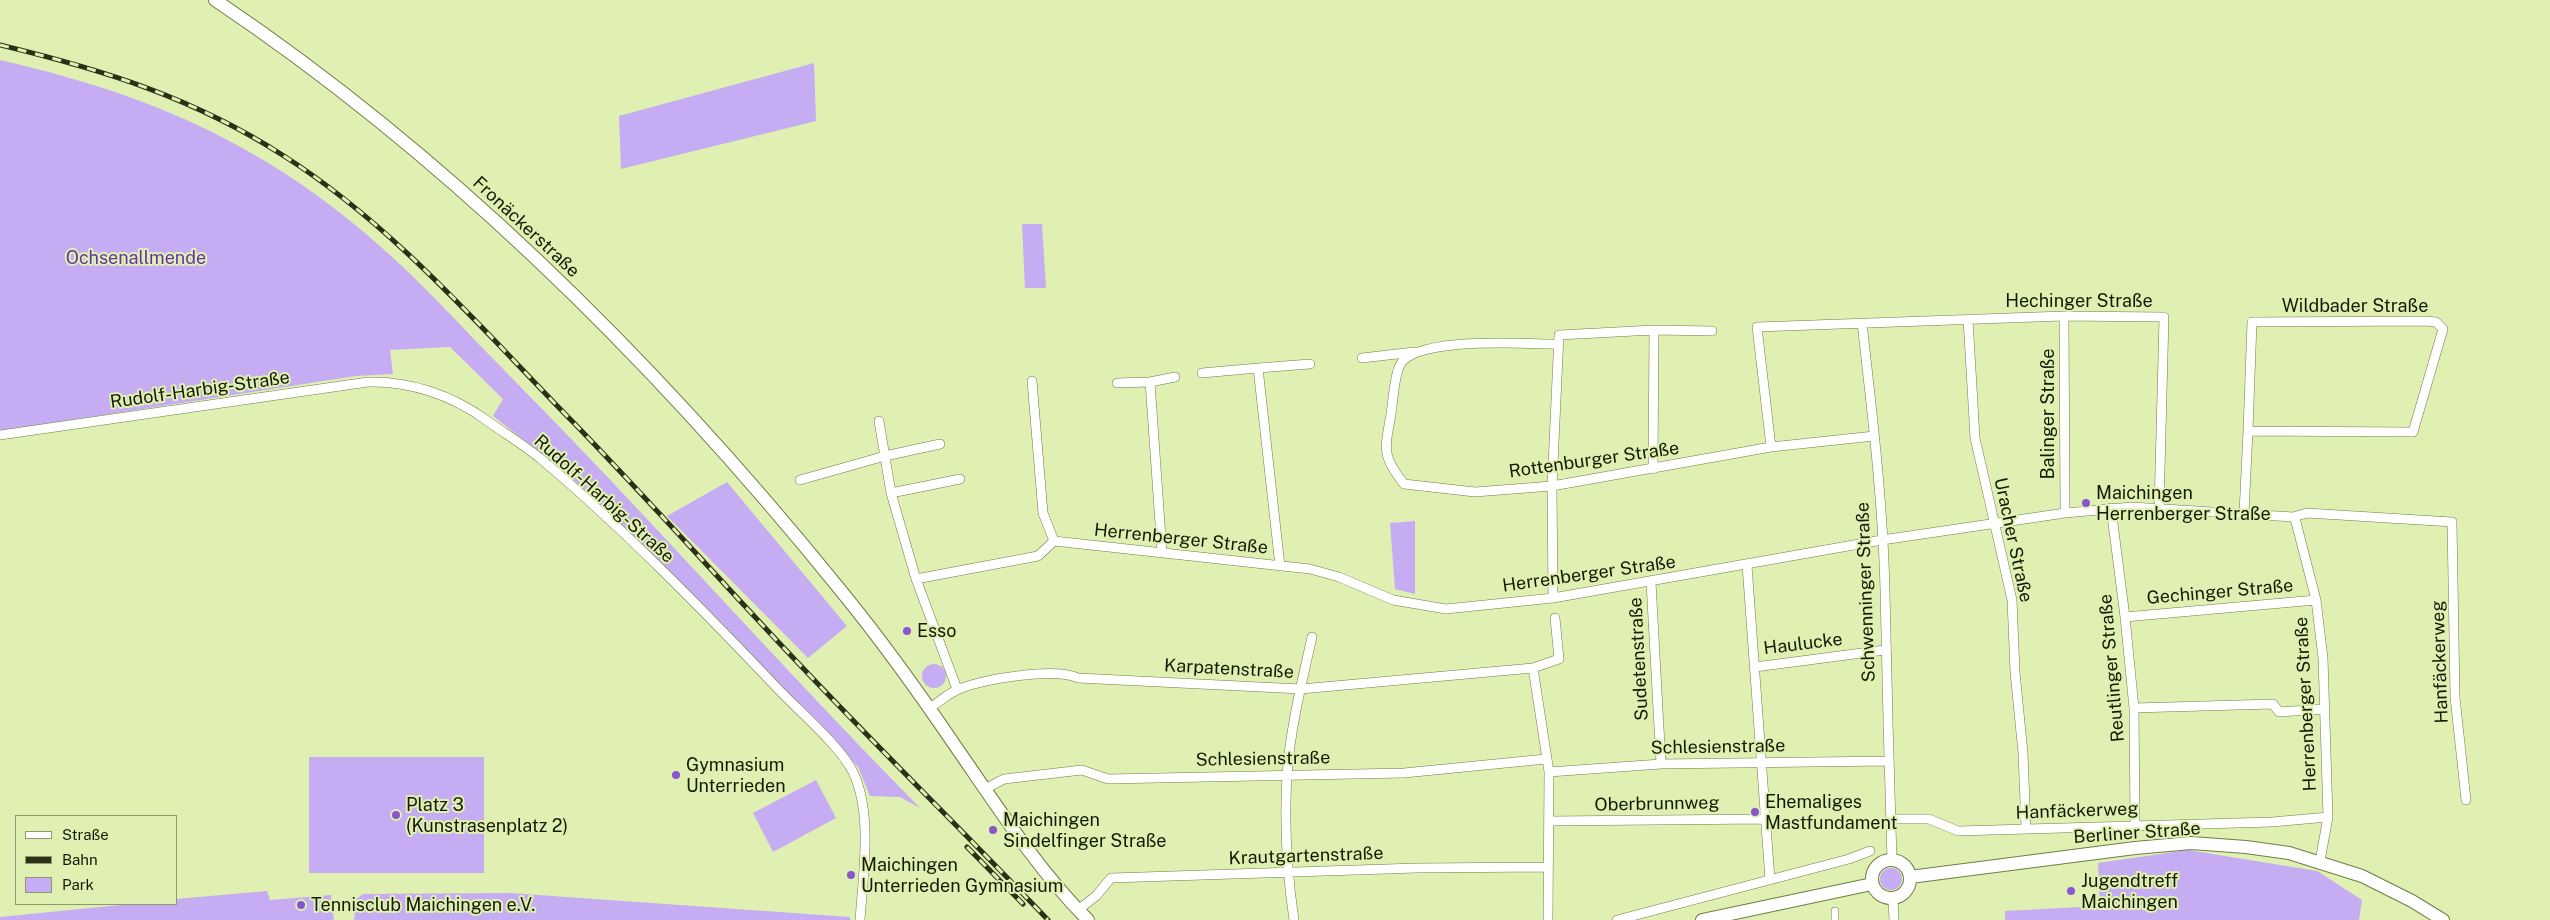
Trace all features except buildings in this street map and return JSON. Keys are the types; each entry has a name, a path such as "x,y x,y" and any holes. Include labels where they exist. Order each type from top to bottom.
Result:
{"main road":[{"name":"Fronäckerstraße","path":"215,0 318,75 460,189 526,249 634,354 692,415 844,594 930,708 1018,836 1088,920"},
{"name":"Berliner Straße","path":"1910,877 2067,855 2191,843 2289,853 2320,861 2362,876 2388,888 2443,920"},
{"path":"1892,860 1904,865 1910,877 1908,889 1893,898 1878,893 1872,884 1873,872 1876,867 1880,863 1892,860"},
{"path":"1702,920 1872,884"}],"street":[{"name":"Hechinger Straße","path":"1771,447 1757,327 2064,316 2164,317 2158,509"},
{"name":"Balinger Straße","path":"2064,316 2065,513"},
{"name":"Uracher Straße","path":"1968,319 1974,438 2012,600 2015,672 2023,753 2026,828"},
{"name":"Wildbader Straße","path":"2244,513 2252,322 2430,321 2436,322 2443,329 2413,432 2248,431"},
{"name":"Schwenninger Straße","path":"1862,323 1874,436 1885,590 1884,650 1892,860"},
{"path":"1654,330 1654,469"},
{"path":"1362,358 1414,352 1451,344 1558,339 1654,330 1712,331"},
{"path":"1553,598 1552,486 1558,339"},
{"name":"Rottenburger Straße","path":"1414,352 1400,365 1385,447 1388,465 1404,484 1475,492 1552,486 1771,447 1874,436"},
{"path":"1202,373 1310,364"},
{"path":"1258,368 1280,566"},
{"path":"1117,383 1150,382 1175,377"},
{"name":"Rudolf-Harbig-Straße","path":"0,435 368,382 389,381 410,385 450,399 486,420 539,458 573,488 705,614 843,756 860,787 864,809 860,920"},
{"path":"916,580 1038,556 1054,541 1043,513 1032,381"},
{"path":"1150,382 1162,552"},
{"path":"879,421 891,493 916,580 958,689"},
{"path":"800,480 885,456 940,444"},
{"path":"891,493 960,479"},
{"name":"Herrenberger Straße","path":"1054,541 1310,569 1339,577 1393,600 1446,609 1553,598 1882,540 2111,508 2244,513 2293,517 2307,513 2452,522"},
{"name":"Reutlinger Straße","path":"2111,508 2126,617 2134,708 2135,825"},
{"name":"Herrenberger Straße","path":"2293,517 2296,522 2316,600 2323,658 2328,817 2320,861"},
{"name":"Hanfäckerweg","path":"2452,522 2455,697 2466,800"},
{"name":"Haulucke","path":"1748,565 1770,880"},
{"name":"Sudetenstraße","path":"1651,582 1662,764"},
{"name":"Gechinger Straße","path":"2126,617 2316,600"},
{"path":"1548,920 1549,772 1533,668 1559,659 1555,618"},
{"path":"1294,920 1287,874 1287,775 1300,689 1312,637"},
{"name":"Haulucke","path":"1756,667 1884,650"},
{"name":"Karpatenstraße","path":"930,708 958,689 988,680 1025,676 1070,675 1078,678 1300,689 1533,668"},
{"path":"2134,708 2273,704 2280,712 2324,709"},
{"name":"Schlesienstraße","path":"985,790 1004,779 1082,770 1108,779 1404,773 1546,759"},
{"name":"Schlesienstraße","path":"1549,772 1662,764 1888,761"},
{"name":"Hanfäckerweg","path":"1890,819 1929,819 1958,831 2272,822 2328,817"},
{"name":"Oberbrunnweg","path":"1549,821 1766,819"},
{"path":"1617,920 1870,852"},
{"name":"Krautgartenstraße","path":"1078,910 1096,896 1111,878 1287,874 1417,868 1547,867"},
{"path":"1893,898 1894,920"},
{"path":"1835,911 1835,920"}],"green space":[{"name":"Ochsenallmende","path":"0,60 94,85 185,119 264,160 321,198 357,226 420,284 558,426 920,808 900,797 870,796 858,767 659,561 565,472 493,416 503,399 450,347 390,350 393,374 356,376 0,431"},
{"path":"814,63 816,121 621,169 619,116"},
{"path":"1022,224 1042,224 1046,288 1025,288"},
{"path":"727,482 847,626 808,658 667,516"},
{"path":"1415,521 1415,594 1395,589 1390,523"},
{"path":"934,664 939,665 945,671 945,681 939,687 934,688 929,687 923,681 922,676 923,671 929,665"},
{"name":"Platz 3 (Kunstrasenplatz 2)","path":"309,757 484,757 484,873 309,873"},
{"path":"816,780 836,818 773,852 753,813"},
{"path":"2188,850 2317,871 2362,900 2359,920 2005,920 2005,911 2100,906 2098,863"},
{"path":"1891,868 1899,871 1902,879 1899,887 1891,890 1883,887 1880,879 1883,871"},
{"path":"267,891 270,900 331,895 334,920 0,920 0,917 120,905 178,905 178,899"},
{"path":"510,893 850,917 850,920 354,920 356,899 363,894"}],"railway":[{"path":"0,45 112,76 182,102 216,118 284,156 362,214 435,279 629,481 831,697 1048,920"},
{"path":"967,847 1023,904"}],"place":[{"name":"Maichingen Herrenberger Straße","path":"2086,503"},
{"name":"Esso","path":"907,631"},
{"name":"Gymnasium Unterrieden","path":"676,775"},
{"name":"Ehemaliges Mastfundament","path":"1755,812"},
{"name":"Platz 3 (Kunstrasenplatz 2)","path":"396,815"},
{"name":"Maichingen Sindelfinger Straße","path":"993,830"},
{"name":"Maichingen Unterrieden Gymnasium","path":"851,875"},
{"name":"Jugendtreff Maichingen","path":"2071,891"},
{"name":"Tennisclub Maichingen e.V.","path":"301,905"}]}
